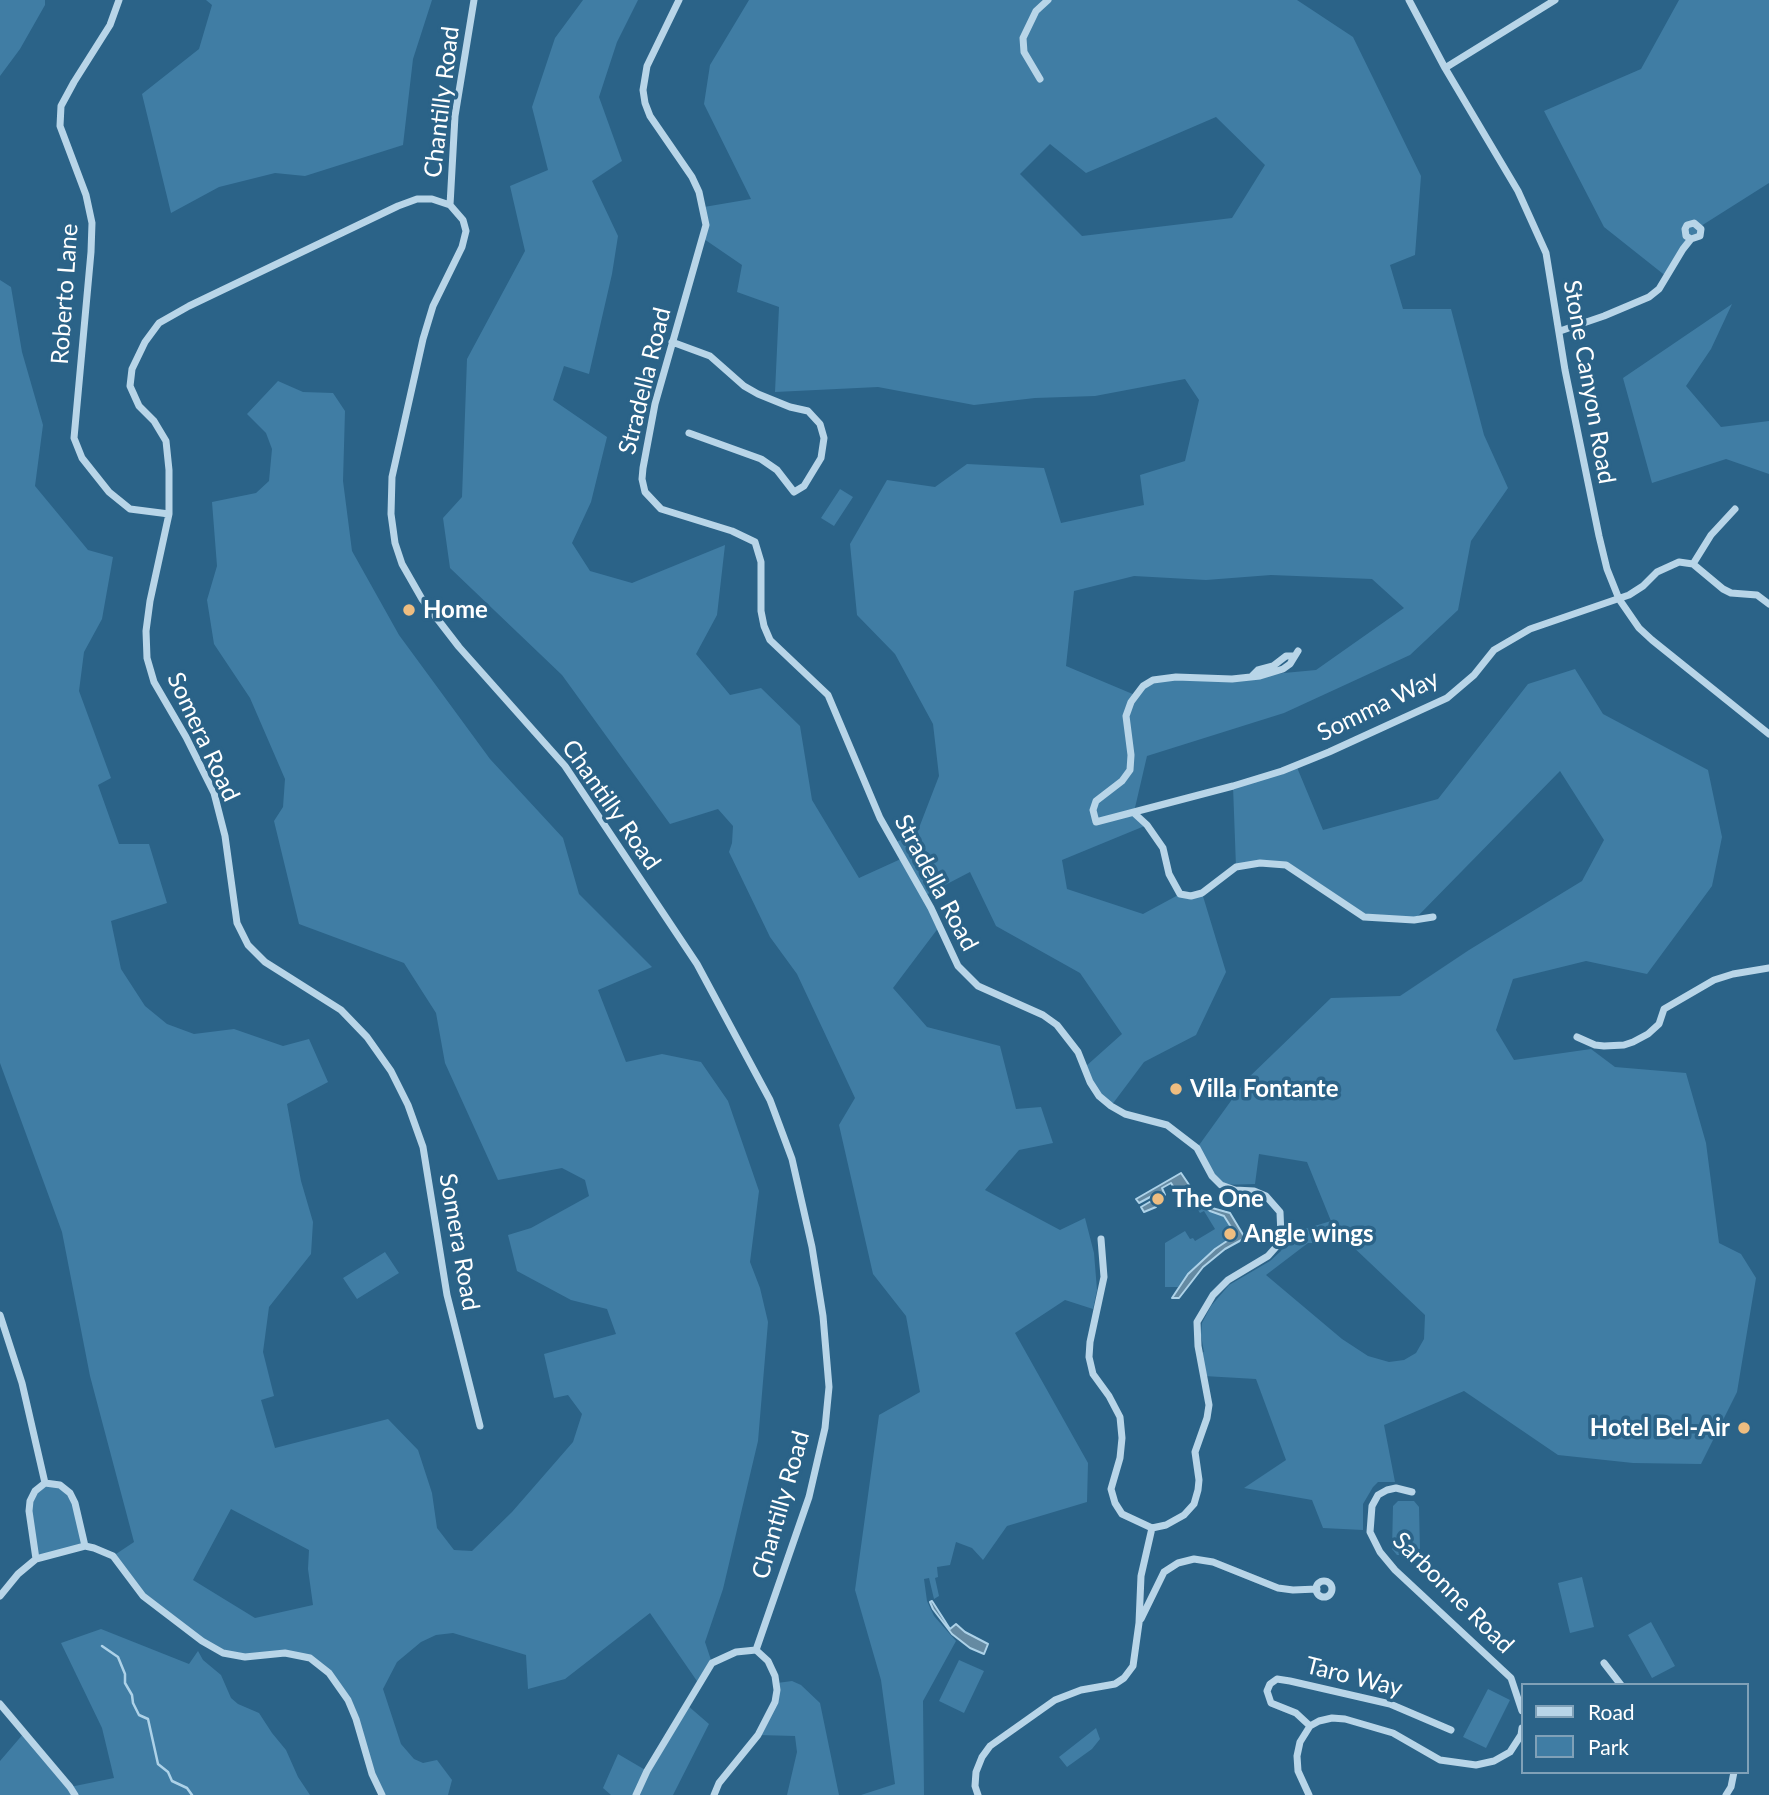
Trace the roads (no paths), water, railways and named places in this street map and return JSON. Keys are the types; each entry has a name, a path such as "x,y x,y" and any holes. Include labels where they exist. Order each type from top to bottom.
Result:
{"street":[{"name":"Roberto Lane","path":"119,0 110,25 61,106 60,125 86,195 92,223 74,438 82,458 109,492 130,509 169,514"},
{"name":"Chantilly Road","path":"474,0 455,116 450,205 463,220 466,232 462,247 433,306 423,339 392,477 391,514 395,543 402,565 422,599 458,647 565,766 697,964 770,1100 792,1159 812,1247 823,1316 829,1387 825,1428 809,1497 756,1650"},
{"name":"Stradella Road","path":"679,0 647,66 643,90 650,116 692,177 699,192 706,225 655,404 643,468 642,480 646,492 662,509 732,531 755,542 761,562 761,611 770,640 828,695 880,818 931,908 958,966 978,986 1027,1007 1057,1025 1078,1052 1099,1096 1111,1106 1125,1114 1167,1125 1197,1148 1212,1176 1221,1185 1266,1196 1280,1212 1281,1236 1276,1247 1268,1256 1228,1280 1213,1295 1197,1322 1198,1346 1209,1405 1195,1452 1198,1490 1194,1504 1184,1515 1166,1525 1152,1528"},
{"path":"1040,79 1024,52 1023,38 1025,28 1035,12 1048,0"},
{"name":"Stone Canyon Road","path":"1409,0 1445,68 1518,191 1546,253 1598,536 1619,599 1639,628 1652,640 1769,734"},
{"path":"1445,68 1556,0"},
{"name":"Somera Road","path":"450,205 432,199 417,199 398,206 189,306 159,323 136,358 130,386 139,406 153,421 166,442 169,514 146,631 147,658 154,682 214,793 225,835 237,923 248,945 265,962 341,1010 367,1037 391,1072 412,1114 423,1147 447,1296 480,1426"},
{"path":"1560,331 1604,317 1649,297 1659,289 1691,239"},
{"path":"672,342 710,356 744,386 758,394 808,411 820,424 824,438 823,449 804,486 794,492 777,470 761,459 689,433"},
{"path":"1734,509 1711,535 1693,564 1723,589 1731,593 1757,595 1769,604"},
{"name":"Somma Way","path":"1296,653 1290,664 1283,669 1260,676 1232,679 1175,677 1153,680 1143,686 1130,702 1126,716 1131,755 1128,774 1096,801 1093,810 1096,822 1270,775 1329,752 1447,698 1474,675 1494,650 1530,629 1619,599 1643,586 1657,572 1679,562 1693,564"},
{"path":"1134,813 1147,825 1163,848 1169,874 1180,894 1191,896 1202,893 1236,867 1260,863 1286,865 1364,917 1414,920 1433,917"},
{"path":"1577,1037 1595,1045 1624,1045 1659,1024 1664,1009 1714,981 1733,974 1769,968"},
{"path":"978,1795 975,1786 976,1772 990,1746 1066,1694 1115,1684 1124,1678 1133,1666 1139,1623 1140,1576 1152,1528 1122,1514 1111,1489 1120,1458 1122,1438 1119,1417 1109,1396 1093,1374 1089,1357 1104,1277 1101,1239"},
{"path":"0,1315 22,1383 45,1483"},
{"path":"36,1559 30,1501 35,1491 45,1483 60,1486 70,1493 85,1546"},
{"name":"Sarbonne Road","path":"1412,1492 1396,1488 1387,1490 1378,1495 1371,1506 1370,1532 1380,1552 1511,1678 1520,1705"},
{"path":"0,1596 18,1574 36,1559 85,1546 113,1556 142,1596 202,1641 223,1653 245,1657 298,1654 318,1663 329,1673 348,1700 372,1774 382,1795"},
{"path":"1139,1623 1164,1572 1178,1563 1194,1559 1213,1562 1278,1588 1293,1591 1317,1589"},
{"path":"636,1795 647,1771 712,1663 745,1649 756,1650 768,1661 775,1675 775,1702 758,1735 719,1783 714,1795"},
{"path":"1604,1663 1620,1683"},
{"name":"Taro Way","path":"1310,1726 1296,1713 1270,1703 1266,1691 1270,1684 1277,1679 1290,1681 1390,1704 1451,1730"},
{"path":"0,1704 75,1795"},
{"path":"1309,1795 1298,1770 1300,1742 1310,1726 1332,1718 1345,1719 1393,1733 1440,1760 1476,1765 1494,1761 1510,1752 1520,1737"},
{"path":"1726,1795 1734,1774"}],"waterway":[{"path":"102,1646 118,1657 133,1703 139,1715 148,1719 158,1764 168,1772 172,1781 187,1788 192,1795"}],"place":[{"name":"Home","path":"409,610"},
{"name":"Villa Fontante","path":"1176,1089"},
{"name":"The One","path":"1158,1199"},
{"name":"Angle wings","path":"1230,1234"},
{"name":"Hotel Bel-Air","path":"1744,1428"}]}
